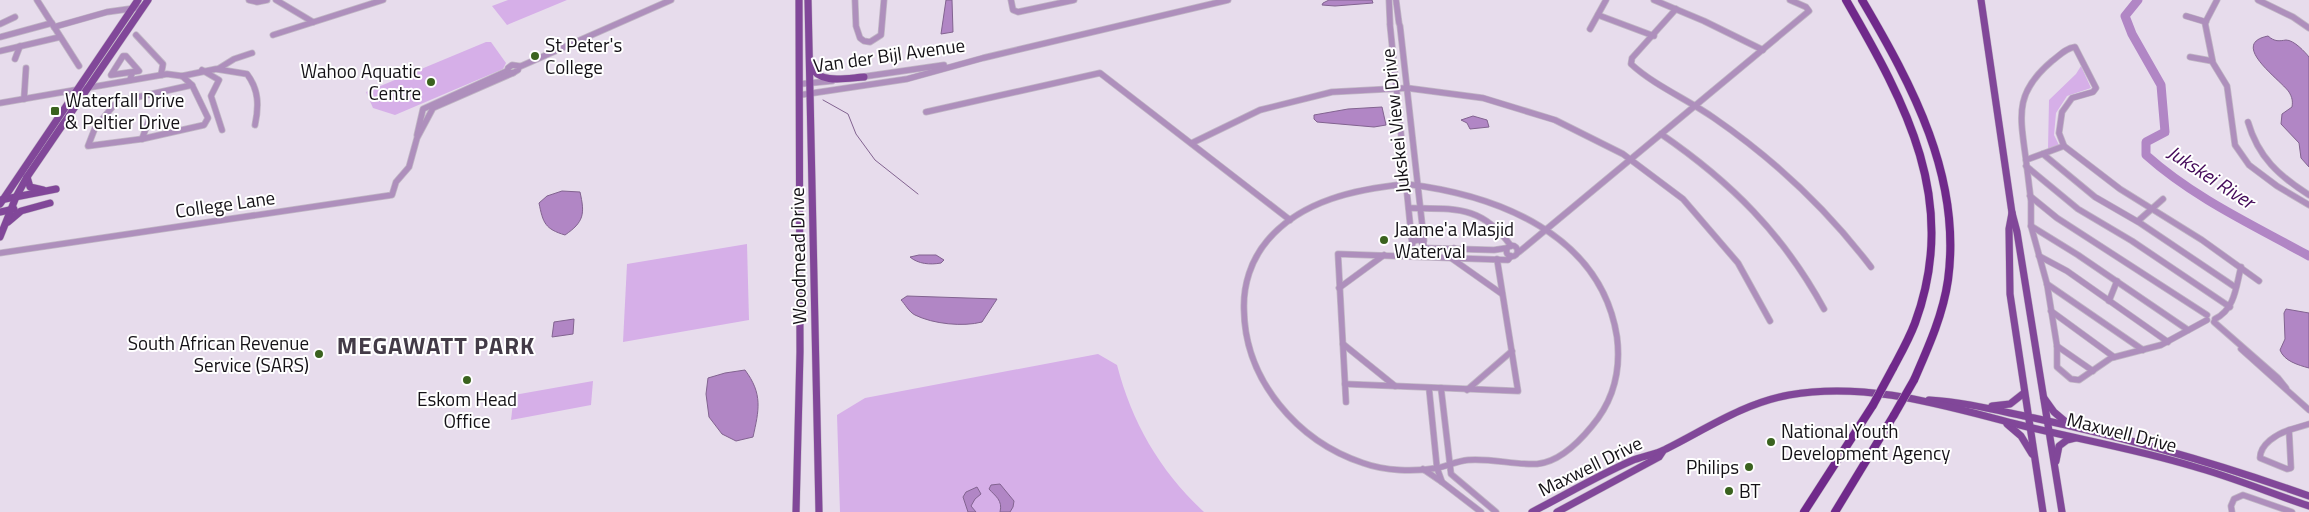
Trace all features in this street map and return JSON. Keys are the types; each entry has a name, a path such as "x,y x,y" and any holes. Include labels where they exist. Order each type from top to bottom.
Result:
{"highway":[{"path":"1804,512 1874,405 1917,318 1928,271 1930,194 1923,160 1901,98 1846,0"},
{"path":"1836,512 1914,380 1931,340 1948,279 1950,240 1948,198 1940,162 1916,100 1862,0"},
{"path":"1809,512 1824,484"}],"main road":[{"path":"0,199 138,0"},
{"path":"1,234 16,197 27,177 148,0"},
{"name":"Woodmead Drive","path":"796,512 800,352 799,0"},
{"name":"Woodmead Drive","path":"808,0 819,512"},
{"path":"1981,0 2012,213 2017,232 2062,512"},
{"path":"810,64 814,73 824,78 864,76"},
{"path":"0,199 56,189 31,188 27,184 27,177"},
{"path":"0,212 50,203 21,211 11,218 1,234"},
{"path":"2012,213 2009,229 2010,294 2043,512"},
{"name":"Maxwell Drive","path":"1532,512 1631,461 1652,452 1663,451 1740,410 1790,395 1851,390 1924,400 1950,401 2074,426 2201,458 2309,496"},
{"path":"1967,404 2006,406 2024,393"},
{"path":"2042,393 2059,417 2074,426"},
{"name":"Maxwell Drive","path":"1924,400 2194,466 2309,506"},
{"path":"2004,421 2021,436 2034,458"},
{"path":"2055,469 2059,446 2067,440 2081,438"},
{"name":"Maxwell Drive","path":"1557,512 1659,457 1663,451"}],"street":[{"path":"36,0 78,66"},
{"path":"249,0 258,2 267,0"},
{"path":"276,0 313,22"},
{"path":"272,35 382,0"},
{"path":"510,72 671,0"},
{"path":"855,0 859,37 869,42 877,40 880,36 884,0"},
{"path":"1012,0 1012,10 1022,12 1074,0"},
{"name":"Van der Bijl Avenue","path":"800,96 890,83 983,58 1228,0"},
{"name":"Jukskei View Drive","path":"1389,0 1388,10 1413,250"},
{"name":"Jukskei View Drive","path":"1396,0 1424,241 1423,248"},
{"path":"1590,29 1606,0"},
{"path":"1409,208 1463,211 1477,214 1496,225 1510,250 1516,256 1809,11 1790,0"},
{"path":"2218,0 2206,22 2212,61 2227,86 2237,150 2264,177 2309,205"},
{"path":"2258,0 2293,17 2309,28"},
{"path":"1657,1 1763,50"},
{"path":"0,37 107,12 143,7"},
{"path":"1676,9 1654,36 1632,58 1630,64 1632,67 1644,76 1697,105 1750,142 1801,184 1838,224 1871,268"},
{"path":"1388,10 1398,10"},
{"path":"1598,14 1654,36"},
{"path":"2186,16 2206,22"},
{"path":"0,24 15,17"},
{"path":"1390,26 1400,26"},
{"path":"136,35 163,64 161,75"},
{"path":"0,51 60,37"},
{"path":"16,59 20,46"},
{"path":"2207,317 2168,342 2114,357 2080,380 2071,380 2056,367 2057,346 2047,284 2031,226 2030,196 2021,119 2024,98 2029,84 2072,46 2081,56 2096,88 2093,92 2072,98 2062,112 2059,134 2064,146 2109,181 2241,267 2259,281"},
{"path":"218,69 234,59 252,53"},
{"path":"126,56 139,71 132,73 111,76 117,65 126,56"},
{"path":"2190,57 2212,61"},
{"name":"Van der Bijl Avenue","path":"800,84 983,58"},
{"path":"117,65 124,74"},
{"path":"24,99 26,68"},
{"path":"182,76 202,70 218,69 242,73 251,80 259,102 255,125"},
{"path":"202,70 219,80 211,94 222,130"},
{"name":"College Lane","path":"0,253 392,194 396,182 409,167 423,109 510,72"},
{"name":"College Lane","path":"417,138 435,106 510,72"},
{"path":"130,80 132,73"},
{"path":"926,112 1100,73 1290,220"},
{"path":"0,103 174,74 182,76 192,85 208,118 206,123 198,128 96,147 88,146 88,144 95,128 114,105 129,99 192,85"},
{"path":"1192,143 1228,122 1275,104 1326,93 1406,88 1472,96 1517,107 1574,128 1630,159 1677,194 1713,230 1748,277 1770,321"},
{"path":"142,139 149,120"},
{"path":"2248,122 2252,140 2263,158 2276,171 2309,195"},
{"path":"1661,134 1710,168 1757,212 1787,247 1811,284 1824,309"},
{"path":"2026,163 2064,146"},
{"path":"2043,154 2095,197 2138,221 2235,287"},
{"path":"2026,163 2078,208 2132,241 2230,307"},
{"path":"1417,184 1446,188 1489,199 1519,213 1546,229 1581,260 1609,304 1619,350 1617,376 1609,399 1598,419 1588,430 1571,447 1548,462 1530,464 1468,460 1437,468 1364,464 1339,453 1298,424 1282,410 1262,382 1246,340 1242,317 1244,288 1262,247 1290,220 1316,204 1339,194 1363,188 1417,184"},
{"path":"2030,196 2065,223 2214,320 2250,357 2309,410"},
{"path":"2138,221 2163,199"},
{"path":"2031,226 2188,330"},
{"path":"1413,250 1416,241 1423,248 1451,258 1502,294"},
{"path":"1346,402 1338,254 1384,255 1437,247 1510,250 1532,241"},
{"path":"1451,258 1454,248"},
{"path":"1451,258 1508,260 1510,250"},
{"path":"1340,288 1384,255"},
{"path":"2039,256 2067,271 2168,342"},
{"path":"1345,384 1395,386 1429,392 1467,390 1518,391 1497,259"},
{"path":"2214,320 2226,313 2230,307 2241,267"},
{"path":"2109,301 2117,282"},
{"path":"2047,284 2143,350"},
{"path":"2051,311 2114,357"},
{"path":"1343,344 1395,386"},
{"path":"2057,346 2093,371"},
{"path":"1467,390 1512,351"},
{"path":"1429,392 1437,468 1442,482"},
{"path":"1442,392 1452,477 1496,512"},
{"path":"1431,403 1444,404"},
{"path":"2288,430 2291,468 2287,469 2260,458 2260,453 2272,437 2288,430 2309,424"},
{"path":"1422,468 1481,512"},
{"path":"2232,512 2231,506 2237,496 2250,496 2292,512"}],"shaded area":[{"path":"508,0 567,0 507,25 492,6"},
{"path":"946,0 952,0 953,32 941,34"},
{"path":"1329,0 1372,0 1373,3 1335,6 1322,5"},
{"path":"2268,36 2279,41 2286,40 2292,42 2309,57 2309,167 2301,158 2299,143 2281,124 2282,114 2292,107 2290,94 2260,63 2255,54 2253,46 2257,40"},
{"name":"Wahoo Aquatic Centre","path":"486,42 491,42 506,63 503,69 395,115 373,108 366,92"},
{"path":"2081,66 2091,88 2067,96 2056,113 2054,135 2059,145 2048,149 2049,100 2076,74"},
{"path":"1382,107 1386,125 1374,127 1317,122 1314,119 1314,115 1348,109"},
{"path":"1473,116 1487,120 1489,127 1470,129 1467,123 1461,120"},
{"path":"562,191 580,192 582,206 582,217 576,226 565,235 549,228 542,216 539,203 547,196"},
{"path":"747,244 749,320 623,342 627,264"},
{"path":"936,255 944,260 941,263 928,264 920,263 910,257"},
{"path":"907,296 997,299 982,322 957,324 930,321 915,315 901,300"},
{"path":"2286,309 2309,313 2309,368 2288,360 2280,350 2285,339 2284,313"},
{"path":"574,319 573,334 552,337 554,322"},
{"path":"1098,354 1117,365 1131,407 1150,445 1174,480 1204,512 840,512 837,415 865,398"},
{"path":"745,370 755,387 757,395 757,419 753,437 736,441 722,434 709,417 706,394 708,378"},
{"path":"593,381 591,405 511,420 514,395"},
{"path":"1000,484 1014,501 1010,512 1000,512 999,501 989,489 991,485"},
{"path":"977,487 981,494 971,506 976,512 968,512 963,497 966,492"}],"waterway":[{"name":"Jukskei River","path":"2138,0 2125,16 2132,34 2161,85 2165,132 2146,142 2146,155 2204,198 2309,256"},
{"path":"823,100 848,114 856,134 875,160 918,194"}],"place":[{"name":"St Peter's College","path":"535,56"},
{"name":"Wahoo Aquatic Centre","path":"431,82"},
{"name":"Waterfall Drive & Peltier Drive","path":"55,111"},
{"name":"Jaame'a Masjid Waterval","path":"1384,240"},
{"name":"South African Revenue Service (SARS)","path":"319,354"},
{"name":"Eskom Head Office","path":"467,380"},
{"name":"National Youth Development Agency","path":"1771,442"},
{"name":"Philips","path":"1749,467"},
{"name":"BT","path":"1729,491"}],"district":[{"name":"MEGAWATT PARK","path":"436,346"}]}
